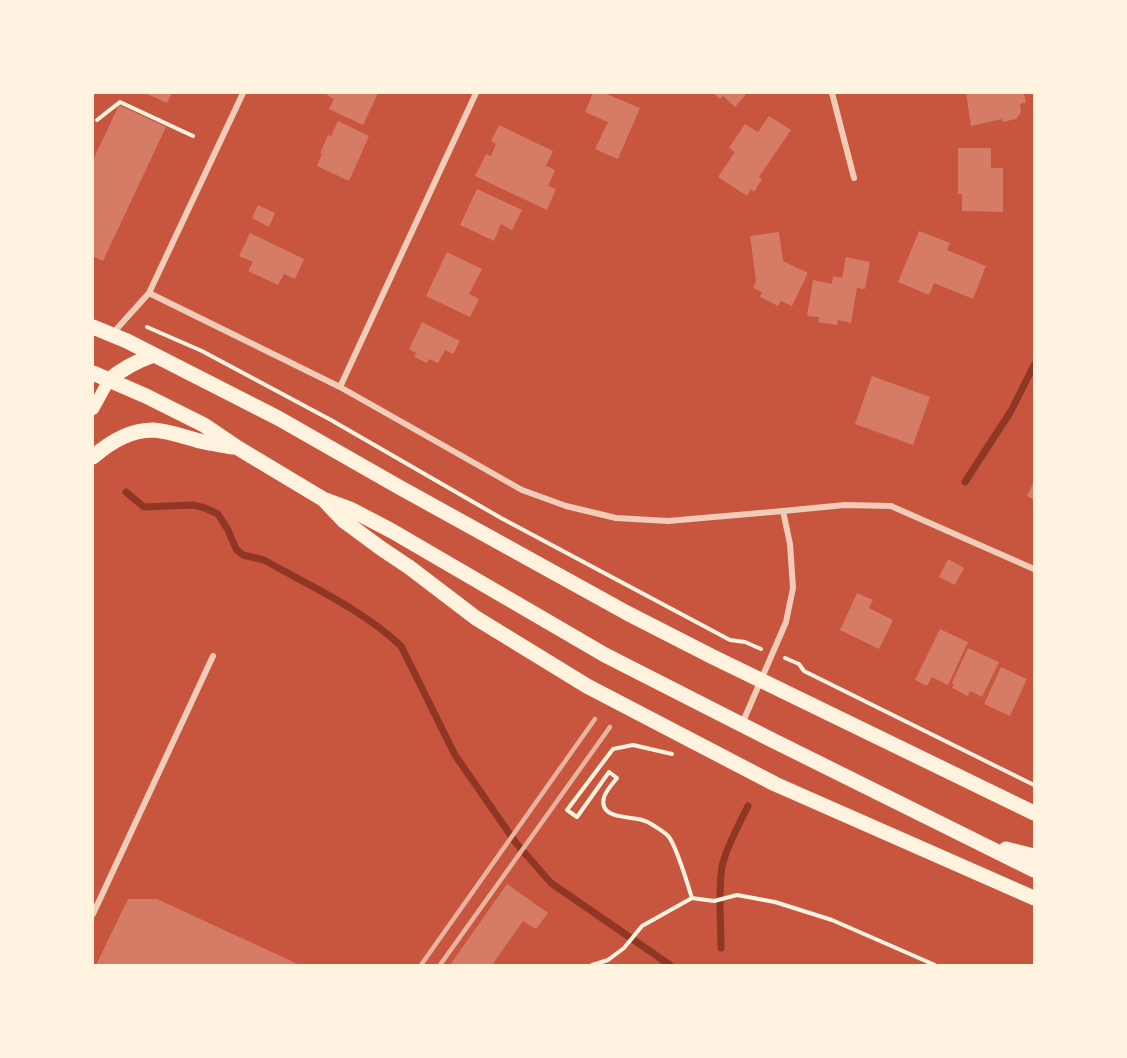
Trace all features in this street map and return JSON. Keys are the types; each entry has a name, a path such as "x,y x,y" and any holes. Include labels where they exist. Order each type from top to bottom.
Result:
{"main road":[{"path":"93,327 112,334 278,418 627,613 1034,813"},
{"path":"93,409 110,380 121,370 154,355"},
{"path":"93,374 204,425 323,499 350,509 392,531 605,655 1034,870"},
{"path":"93,456 127,434 151,430 238,448"},
{"path":"323,499 344,521 476,618 587,686 775,784 1034,898"},
{"path":"985,845 1034,856"}],"street":[{"path":"112,334 149,293 243,93"},
{"path":"340,387 476,93"},
{"path":"832,93 854,178"},
{"path":"149,293 340,387 522,490 566,506 616,518 668,521 845,505 891,506 1034,568"},
{"path":"742,724 786,622 793,588 790,544 783,512"},
{"path":"93,914 213,656"}],"path":[{"path":"97,120 120,102 193,136"},
{"path":"136,323 202,351 331,420 501,518 730,640 751,645"},
{"path":"792,661 799,663 804,671 1034,785"},
{"path":"792,695 804,671"},
{"path":"678,755 633,745 613,749 567,810 577,817 609,772 617,778 604,796 604,805 609,813 619,817 642,819 669,836 692,898"},
{"path":"592,965 609,960 624,948 642,926 692,898 714,901 737,895 775,902 832,920 935,965"}],"building":[{"path":"145,93 172,93 167,103"},
{"path":"328,93 378,93 363,125 329,109 334,99 327,95"},
{"path":"593,93 604,93 640,108 618,159 595,149 608,122 585,112"},
{"path":"713,93 747,93 735,107 723,96 720,99"},
{"path":"966,93 1024,93 1026,102 1020,104 1021,112 1016,119 1002,122 1002,119 971,126"},
{"path":"119,105 166,127 103,261 93,256 93,160"},
{"path":"769,116 791,130 759,177 762,179 754,192 751,189 747,196 718,177 735,152 729,148 745,124 758,132"},
{"path":"338,121 369,136 349,181 317,166 328,135 331,136"},
{"path":"499,125 553,151 546,166 555,170 548,186 556,189 547,210 475,176 486,154 491,156 496,144 491,141"},
{"path":"958,148 991,148 991,168 1003,168 1003,212 962,211 962,194 958,194"},
{"path":"477,189 522,210 512,230 501,224 494,241 460,225"},
{"path":"258,205 275,213 269,227 252,218"},
{"path":"919,231 950,243 947,250 986,266 973,299 934,283 929,295 898,282"},
{"path":"779,232 783,261 808,273 792,306 781,301 778,306 760,297 762,292 753,288 756,281 750,236"},
{"path":"250,233 304,259 295,279 284,274 278,285 248,271 253,262 239,256"},
{"path":"447,252 482,269 469,294 479,299 470,317 426,296"},
{"path":"846,257 870,262 865,289 857,288 851,323 838,320 837,325 818,322 819,317 807,316 813,280 832,284 833,276 842,278"},
{"path":"422,322 460,341 453,354 445,350 438,363 429,359 427,363 414,357 416,353 409,349"},
{"path":"872,376 930,397 913,445 855,424"},
{"path":"1034,481 1034,500 1027,496"},
{"path":"948,559 964,568 955,585 939,577"},
{"path":"857,593 873,600 869,608 893,620 879,649 840,630"},
{"path":"940,629 968,642 948,685 932,677 927,686 915,680"},
{"path":"968,648 999,662 982,697 970,691 968,696 952,688 954,684 952,683"},
{"path":"1001,667 1027,679 1010,716 984,704"},
{"path":"507,884 548,913 536,929 523,921 492,965 450,965"},
{"path":"128,899 157,899 300,965 96,965"}],"waterway":[{"path":"965,482 1011,411 1034,365"},
{"path":"126,492 144,507 193,505 218,514 236,549 243,555 264,560 341,602 401,646 455,755 516,843 551,883 670,965"},
{"path":"721,948 722,867 729,844 748,806"}],"railway":[{"path":"421,965 595,719"},
{"path":"440,965 610,727"}]}
